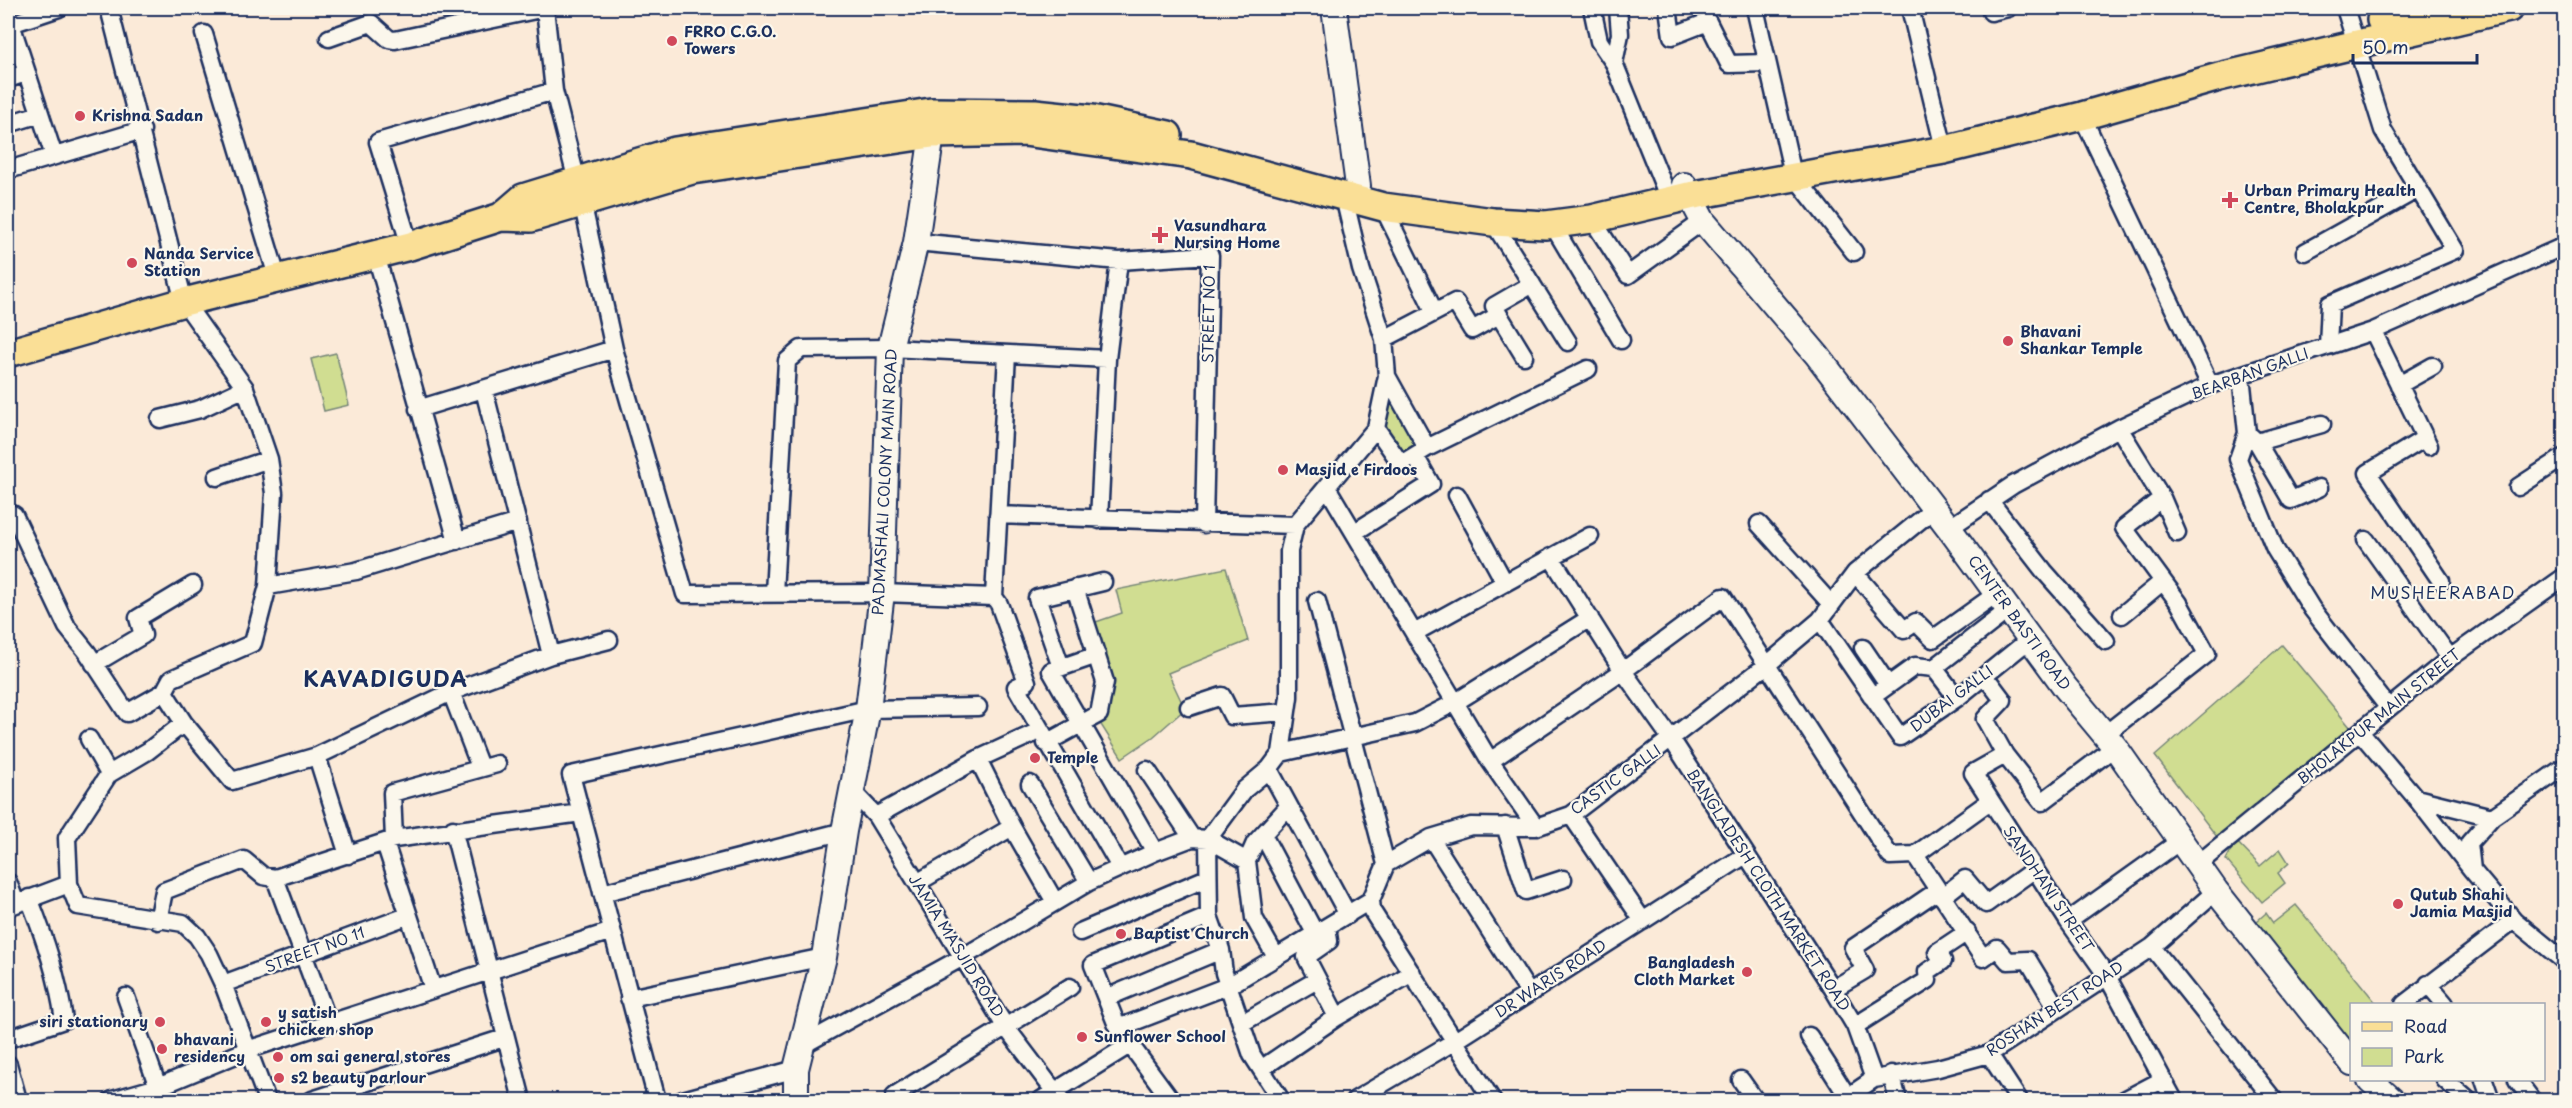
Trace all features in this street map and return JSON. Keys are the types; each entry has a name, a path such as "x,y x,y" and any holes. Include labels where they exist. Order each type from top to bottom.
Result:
{"main road":[{"path":"1793,172 1941,136 2351,26 2427,8"},
{"path":"1351,191 1492,210 1585,206 1944,150 2082,116 2219,77 2351,26 2509,8"},
{"path":"8,353 184,302 410,246 501,217 523,198 579,191 675,150 931,123 1035,113 1092,119 1309,169 1383,207 1493,222 1552,224 1592,219 1680,190"}],"street":[{"path":"54,156 9,25 59,8"},
{"path":"8,512 14,516 67,627 127,713 164,692 171,679 253,643 268,586 274,493 270,459 245,388 184,302 142,129 109,8"},
{"path":"329,38 371,23 389,39 395,40 545,8 554,91 614,349 686,594 882,593 994,597"},
{"path":"1592,8 1599,41 1614,63 1680,190"},
{"path":"1614,63 1620,34 1618,8"},
{"path":"1668,8 1672,36 1708,22 1729,64 1767,63"},
{"path":"1755,8 1793,172 1854,252"},
{"path":"1910,8 1941,136"},
{"path":"1990,8 1991,12 2008,8"},
{"path":"802,1045 963,957 1089,882 1155,852 1200,838 1244,790 1269,769 1281,753 1290,697 1289,551 1294,525 1376,428 1387,376 1384,339 1361,269 1351,191 1339,9"},
{"path":"2328,346 2330,304 2455,250 2383,130 2351,26"},
{"path":"204,34 278,280"},
{"path":"8,79 26,73"},
{"path":"410,246 378,142 554,91"},
{"path":"8,124 40,114"},
{"path":"2082,116 2210,385"},
{"name":"PADMASHALI COLONY MAIN ROAD","path":"796,1101 796,1069 824,957 844,831 868,709 882,593 890,348 916,242 931,123"},
{"path":"8,170 142,129"},
{"path":"2305,252 2418,189"},
{"name":"CENTER BASTI ROAD","path":"1680,190 1816,355 2109,741 2216,891 2349,1057"},
{"path":"1383,207 1434,311"},
{"path":"1592,219 1628,275 1703,220"},
{"path":"1493,222 1568,342"},
{"path":"1552,224 1621,340"},
{"name":"STREET NO 1","path":"916,242 1119,261 1210,255 1204,524"},
{"name":"BEARBAN GALLI","path":"1949,528 1989,500 2119,428 2210,385 2373,331 2565,246"},
{"path":"376,255 457,541"},
{"path":"1099,520 1107,359 1119,261"},
{"path":"1524,356 1494,306 1532,284"},
{"path":"1384,339 1455,302 1472,330 1499,315"},
{"path":"2373,331 2427,442 2368,473 2441,581"},
{"path":"774,592 787,361 801,349 890,348 1107,359"},
{"path":"418,409 614,349"},
{"path":"1006,354 994,597 999,604 1028,682 1016,687 1120,867"},
{"path":"2399,385 2433,366"},
{"path":"1376,428 1401,464 1588,369"},
{"path":"2241,375 2252,437 2291,500 2319,488"},
{"path":"1355,532 1431,484 1421,452 1387,376"},
{"path":"160,419 200,409 245,388"},
{"path":"484,390 551,655"},
{"path":"2322,423 2252,437 2238,459 2275,549 2312,609 2388,707"},
{"path":"2119,428 2162,498 2177,533"},
{"path":"2518,487 2565,457"},
{"path":"216,477 270,459"},
{"path":"1327,487 1490,761 1536,827"},
{"path":"1456,495 1505,583"},
{"path":"1984,676 2003,700 1985,718 2004,755 2042,802 2207,654 2179,603 2124,528 2162,498"},
{"path":"1989,500 2044,571 2106,641"},
{"name":"CASTIC GALLI","path":"1386,864 1431,838 1471,826 1536,827 1571,815 1672,740 1768,664 1820,620 1855,573 1934,509"},
{"path":"998,515 1204,524 1294,525"},
{"path":"268,586 357,571 519,522"},
{"path":"1759,524 1831,604"},
{"path":"1414,633 1590,536"},
{"path":"2366,540 2450,658"},
{"name":"BANGLADESH CLOTH MARKET ROAD","path":"1551,557 1623,671 1672,740 1744,856 1833,989 1855,1026 1874,1078"},
{"path":"1855,573 1904,630 1916,622 1933,639 2002,603"},
{"name":"BHOLAKPUR MAIN STREET","path":"2198,864 2450,658 2565,577"},
{"path":"1061,667 1037,598 1103,582"},
{"path":"2122,615 2162,582"},
{"path":"94,664 143,635 138,618 193,585"},
{"path":"876,816 978,759 1043,737 1099,714 1105,682 1075,588"},
{"path":"1490,761 1623,671 1723,597 1890,856 1915,855 1990,801"},
{"path":"1317,601 1386,864 1371,900 1372,911 1492,1101"},
{"path":"1934,668 2002,603"},
{"path":"1281,753 1416,723 1456,702 1590,618"},
{"name":"DUBAI GALLI","path":"1820,620 1900,737 1957,698 2030,639"},
{"path":"164,692 184,723 232,781 317,756 452,692 551,655 609,640"},
{"path":"1863,648 1888,685"},
{"path":"1097,655 1051,671 1155,852"},
{"path":"1872,697 1915,666 1934,668 1957,698"},
{"path":"433,989 408,916 390,841 392,793 489,766 452,692"},
{"path":"1189,707 1222,696 1232,716 1286,712"},
{"path":"657,1101 571,775 868,709 978,707"},
{"path":"184,723 148,751 109,774 67,838 69,884 78,906 158,921 183,923 197,936 209,954 223,984 250,1049 267,1101"},
{"path":"2360,732 2514,920 2565,962"},
{"path":"89,739 109,774"},
{"name":"SANDHANI STREET","path":"2004,755 1973,773 2068,921 2107,976 2174,1101"},
{"path":"317,756 348,855"},
{"path":"978,759 1012,827 1055,902"},
{"path":"2472,870 2469,843 2492,817 2565,766"},
{"path":"1269,769 1348,915"},
{"path":"1147,770 1200,838 1247,861"},
{"path":"1030,784 1089,882"},
{"name":"JAMIA MASJID ROAD","path":"853,792 876,816 1005,1026 1053,1098"},
{"path":"2416,798 2492,817"},
{"path":"1276,957 1254,918 1247,861 1255,843 1288,807"},
{"path":"158,921 164,891 244,860 263,876 275,878 390,841 453,829 581,813"},
{"path":"1571,815 1643,921"},
{"path":"1505,826 1526,891 1563,879"},
{"path":"917,883 1012,827"},
{"path":"453,829 504,1038 522,1101"},
{"path":"602,892 844,831"},
{"path":"1263,835 1329,941 1306,957 1337,1017"},
{"path":"1200,838 1207,878 1209,916 1221,950 1224,973 1230,985 1252,1055 1281,1101"},
{"path":"1431,838 1529,993"},
{"path":"2068,921 2180,841"},
{"path":"1915,855 1983,958 1997,948 2008,960 2028,960 2057,1008"},
{"name":"DR WARIS ROAD","path":"1355,1101 1455,1041 1744,856"},
{"path":"1833,989 1865,969 1853,948 1939,894 1965,879 1986,904 2035,869"},
{"path":"275,878 305,955 328,1024"},
{"path":"1080,932 1207,878"},
{"path":"8,882 17,903 48,946 60,989 64,1020 8,1039"},
{"path":"17,903 69,884"},
{"name":"ROSHAN BEST ROAD","path":"1846,1099 1874,1078 1938,1068 1989,1054 2152,947 2216,891"},
{"path":"1118,1028 1230,985 1371,900"},
{"name":"STREET NO 11","path":"223,984 408,916"},
{"path":"1171,1101 1118,1028 1093,965 1209,916"},
{"path":"2406,1003 2514,920"},
{"path":"112,1101 158,1087 250,1049 612,932"},
{"path":"1855,1026 1928,980 1927,972 1943,961 1937,952 1967,932"},
{"path":"2152,947 2274,1101"},
{"path":"1106,998 1221,950"},
{"path":"629,998 824,957"},
{"path":"1261,1069 1337,1017 1412,973"},
{"path":"1242,1023 1317,980"},
{"path":"2428,984 2443,1003"},
{"path":"895,1095 1070,987"},
{"path":"126,997 158,1087"},
{"path":"1809,1036 1846,1099"},
{"path":"312,1101 336,1097 504,1038"},
{"path":"1053,1098 1131,1044"},
{"path":"1989,1054 2017,1100"},
{"path":"8,1064 18,1101"},
{"path":"683,1101 796,1069"},
{"path":"1891,1074 1898,1101"},
{"path":"1742,1080 1755,1101"},
{"path":"2124,1101 2162,1080"},
{"path":"2371,1081 2390,1100"},
{"path":"2446,1081 2468,1101"},
{"path":"2484,1081 2491,1101"},
{"path":"2518,1081 2532,1101"}],"green space":[{"path":"336,353 349,405 324,411 311,359"},
{"path":"1392,402 1419,448 1401,459 1381,427"},
{"path":"1226,568 1248,641 1168,673 1185,709 1153,737 1122,758 1098,720 1110,699 1093,623 1122,613 1116,590"},
{"path":"2282,645 2350,727 2217,837 2155,756"},
{"path":"2236,841 2260,866 2280,849 2289,863 2278,873 2285,883 2262,902 2226,860"},
{"path":"2296,905 2376,1003 2350,1003 2349,1043 2249,928 2266,913 2273,923"}],"place":[{"name":"FRRO C.G.O. Towers","path":"672,41"},
{"name":"Krishna Sadan","path":"80,116"},
{"name":"Urban Primary Health Centre, Bholakpur","path":"2230,200"},
{"name":"Vasundhara Nursing Home","path":"1160,235"},
{"name":"Nanda Service Station","path":"132,263"},
{"name":"Bhavani Shankar Temple","path":"2008,341"},
{"name":"Masjid e Firdoos","path":"1283,470"},
{"name":"Temple","path":"1035,758"},
{"name":"Qutub Shahi Jamia Masjid","path":"2398,904"},
{"name":"Baptist Church","path":"1121,934"},
{"name":"Bangladesh Cloth Market","path":"1747,972"},
{"name":"siri stationary","path":"160,1022"},
{"name":"y satish chicken shop","path":"266,1022"},
{"name":"Sunflower School","path":"1082,1037"},
{"name":"bhavani residency","path":"162,1049"},
{"name":"om sai general stores","path":"278,1057"},
{"name":"s2 beauty parlour","path":"279,1078"}],"district":[{"name":"MUSHEERABAD","path":"2443,593"},
{"name":"KAVADIGUDA","path":"386,680"}]}
